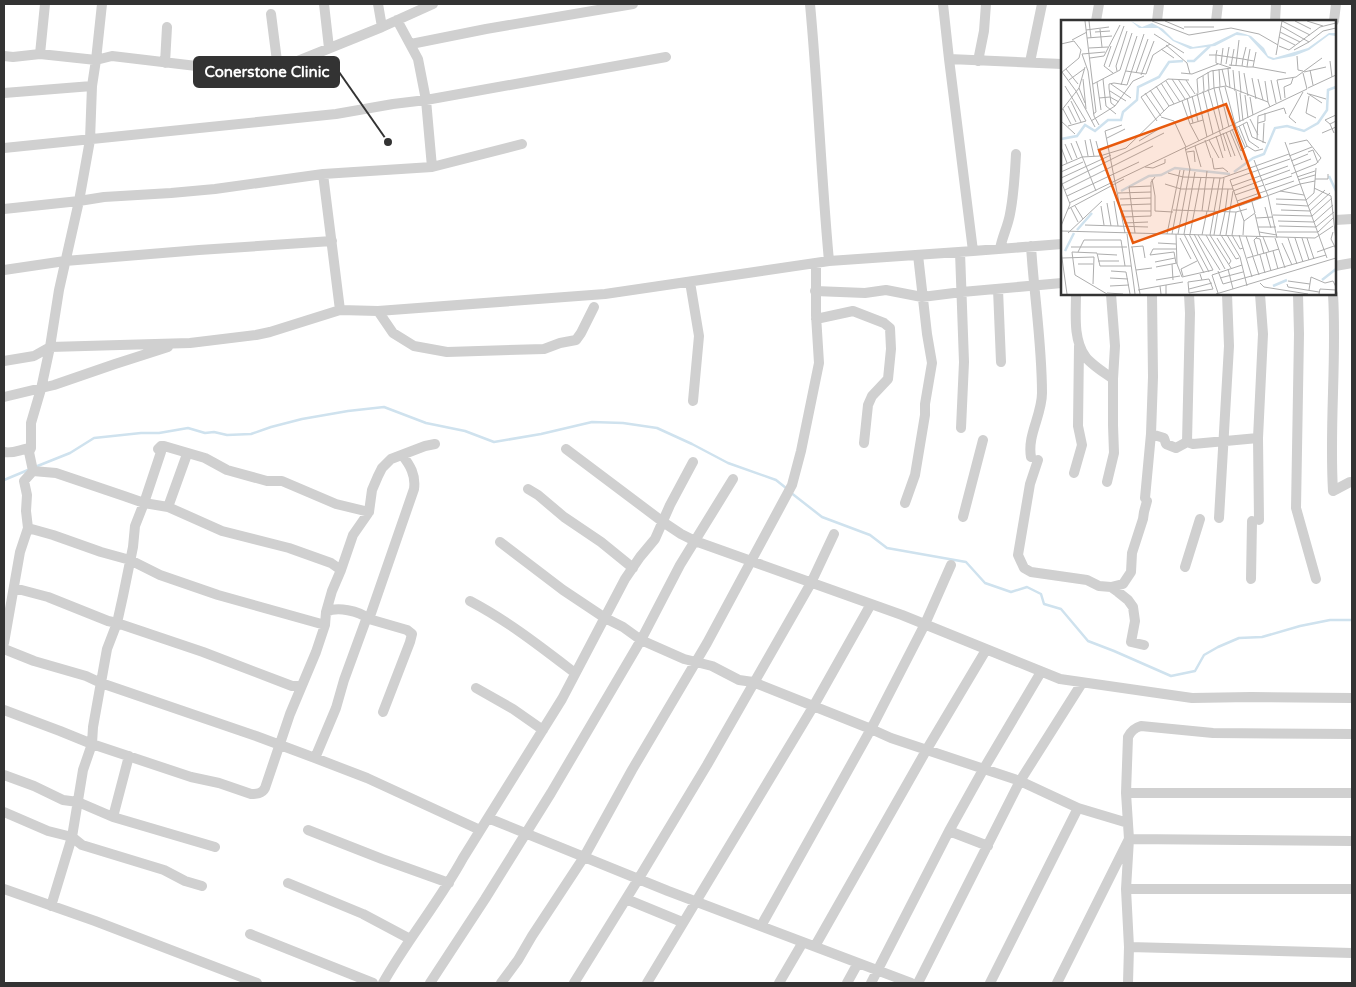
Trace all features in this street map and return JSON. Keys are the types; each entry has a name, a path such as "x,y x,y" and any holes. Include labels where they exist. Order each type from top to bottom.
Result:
{"street":[{"path":"40,54 46,4"},
{"path":"33,472 29,452 31,448 31,423 50,347 90,140 92,86 102,4"},
{"path":"324,4 329,48"},
{"path":"378,4 382,26"},
{"path":"4,56 40,54 96,60 112,56 247,72 263,72 278,69 433,4"},
{"path":"411,44 633,4"},
{"path":"810,4 829,261"},
{"path":"943,4 973,251"},
{"path":"978,60 984,31 986,4"},
{"path":"1030,62 1042,4"},
{"path":"1096,20 1099,4"},
{"path":"1157,20 1159,4"},
{"path":"1216,20 1218,4"},
{"path":"1275,20 1276,4"},
{"path":"1334,20 1336,4"},
{"path":"271,14 278,69"},
{"path":"397,20 418,59 426,100 432,167"},
{"path":"165,63 166,26"},
{"path":"4,148 336,114 426,100 666,57"},
{"path":"949,59 1061,64"},
{"path":"4,93 92,86"},
{"path":"4,209 112,196 215,189 323,174 432,167 522,144"},
{"path":"1000,249 1002,237 1008,225 1014,193 1016,154"},
{"path":"323,174 340,310"},
{"path":"1336,220 1352,219"},
{"path":"4,270 65,262 208,249 332,241"},
{"path":"4,361 34,356 50,347 182,343 263,333 340,310 378,311 605,294 829,261 1061,244"},
{"path":"1031,246 1042,358 1042,395 1031,438 1030,450 1034,458 1018,554 1024,568 1031,572 1087,580 1099,586 1110,587 1123,584 1131,572 1132,554 1143,519 1146,499 1151,434 1153,378 1152,295"},
{"path":"960,252 964,362 961,428"},
{"path":"905,503 915,475 926,415 925,404 932,363 918,255"},
{"path":"501,983 518,960 584,857 752,562 789,490 801,451 819,363 815,291 816,263"},
{"path":"1336,266 1352,263"},
{"path":"690,282 699,336 693,401"},
{"path":"815,291 865,293 886,290 922,297 1061,283"},
{"path":"998,288 1001,362"},
{"path":"1074,473 1082,445 1078,426 1079,345 1076,324 1076,295"},
{"path":"1107,482 1114,453 1113,379 1115,346 1111,295"},
{"path":"1187,442 1189,295"},
{"path":"1218,518 1229,346 1227,295"},
{"path":"1251,580 1256,520 1263,340 1260,295"},
{"path":"1298,295 1296,508 1316,579"},
{"path":"1333,295 1333,491 1352,483"},
{"path":"378,311 393,333 414,346 447,352 544,349 560,342 576,340 581,334 594,307"},
{"path":"816,319 852,311 884,323 890,328 891,349 888,379 872,396 868,405 864,443"},
{"path":"4,397 65,382 182,343"},
{"path":"1079,345 1085,358 1113,379"},
{"path":"1151,434 1164,438 1166,444 1176,448 1187,442 1193,444 1258,438"},
{"path":"963,517 983,440"},
{"path":"4,710 92,744 191,777 219,783 251,794 262,792 301,686 316,652 325,625 326,612 332,591 342,570 353,535 369,512 372,490 382,468 391,459 435,444"},
{"path":"52,906 72,837 83,770 92,744 92,727 107,649 117,623 135,526 161,452 158,449 159,447 162,446 186,452 205,458 228,470 267,481 282,481 336,504 369,512"},
{"path":"4,452 11,453 31,448"},
{"path":"566,449 663,522 695,541 925,624 1060,679 1192,698 1352,698"},
{"path":"168,508 171,494 186,457 186,452"},
{"path":"315,758 336,708 344,680 414,489 414,475 402,455"},
{"path":"383,983 397,958 449,883 562,700 625,579 640,556 655,539 693,462"},
{"path":"4,643 20,552 28,528 27,495 24,481 33,472 56,473 144,503 168,508 222,531 289,548 331,563 342,570"},
{"path":"430,983 552,792 641,640 671,581 733,479"},
{"path":"528,489 564,517 601,542 633,568"},
{"path":"1185,567 1200,519"},
{"path":"28,528 130,560 160,575 218,595 325,625"},
{"path":"574,983 686,800 811,583 834,534"},
{"path":"500,542 563,590 641,640 684,659 712,666 739,680 753,682 813,707 871,728 891,738 1020,781 1078,808 1128,823"},
{"path":"760,926 871,728 925,624 950,566"},
{"path":"1110,587 1128,600 1133,607 1135,621 1131,642 1144,645"},
{"path":"14,588 48,597 108,621 203,652 292,686 301,686"},
{"path":"470,602 517,629 575,673"},
{"path":"647,983 813,707 871,604"},
{"path":"326,612 331,609 356,612 368,618 406,630 412,634 383,712"},
{"path":"4,649 34,661 86,676 101,683 315,758 367,778 480,830"},
{"path":"816,946 927,749 986,650"},
{"path":"871,983 983,770 1041,672"},
{"path":"918,983 1020,781 1082,683"},
{"path":"476,688 513,709 543,730"},
{"path":"1128,983 1129,947 1126,889 1129,839 1126,793 1128,737 1130,733 1136,727 1141,726 1212,733 1352,734"},
{"path":"113,817 130,756"},
{"path":"4,775 34,786 63,800 78,802 113,817 216,847"},
{"path":"1126,793 1352,793"},
{"path":"990,983 1078,808"},
{"path":"4,812 48,831 72,837 82,845 164,870 185,881 202,886"},
{"path":"488,818 760,926 911,983"},
{"path":"308,830 449,883"},
{"path":"950,831 988,846"},
{"path":"1129,839 1352,841"},
{"path":"1057,983 1129,839"},
{"path":"288,883 363,914 410,939"},
{"path":"1126,889 1352,888"},
{"path":"4,890 52,906 257,983"},
{"path":"626,898 682,922"},
{"path":"250,934 373,983"},
{"path":"779,983 803,942"},
{"path":"1129,947 1352,953"},
{"path":"847,983 858,963"}],"waterway":[{"path":"35,467 70,453 94,438 159,433 188,428 205,433 214,432 227,435 251,434 302,419 384,407 426,423 465,431 494,442 541,434 592,422 623,423 657,428 728,463 776,480 786,488"},
{"path":"4,480 28,470"},
{"path":"790,492 822,517 870,535 887,548 966,562 985,583 1011,592 1027,587 1041,594 1044,604 1061,609 1088,641 1171,676 1195,671 1204,655 1239,638 1262,637 1330,620 1352,620"}],"place":[{"name":"Conerstone Clinic","path":"388,142"}]}
